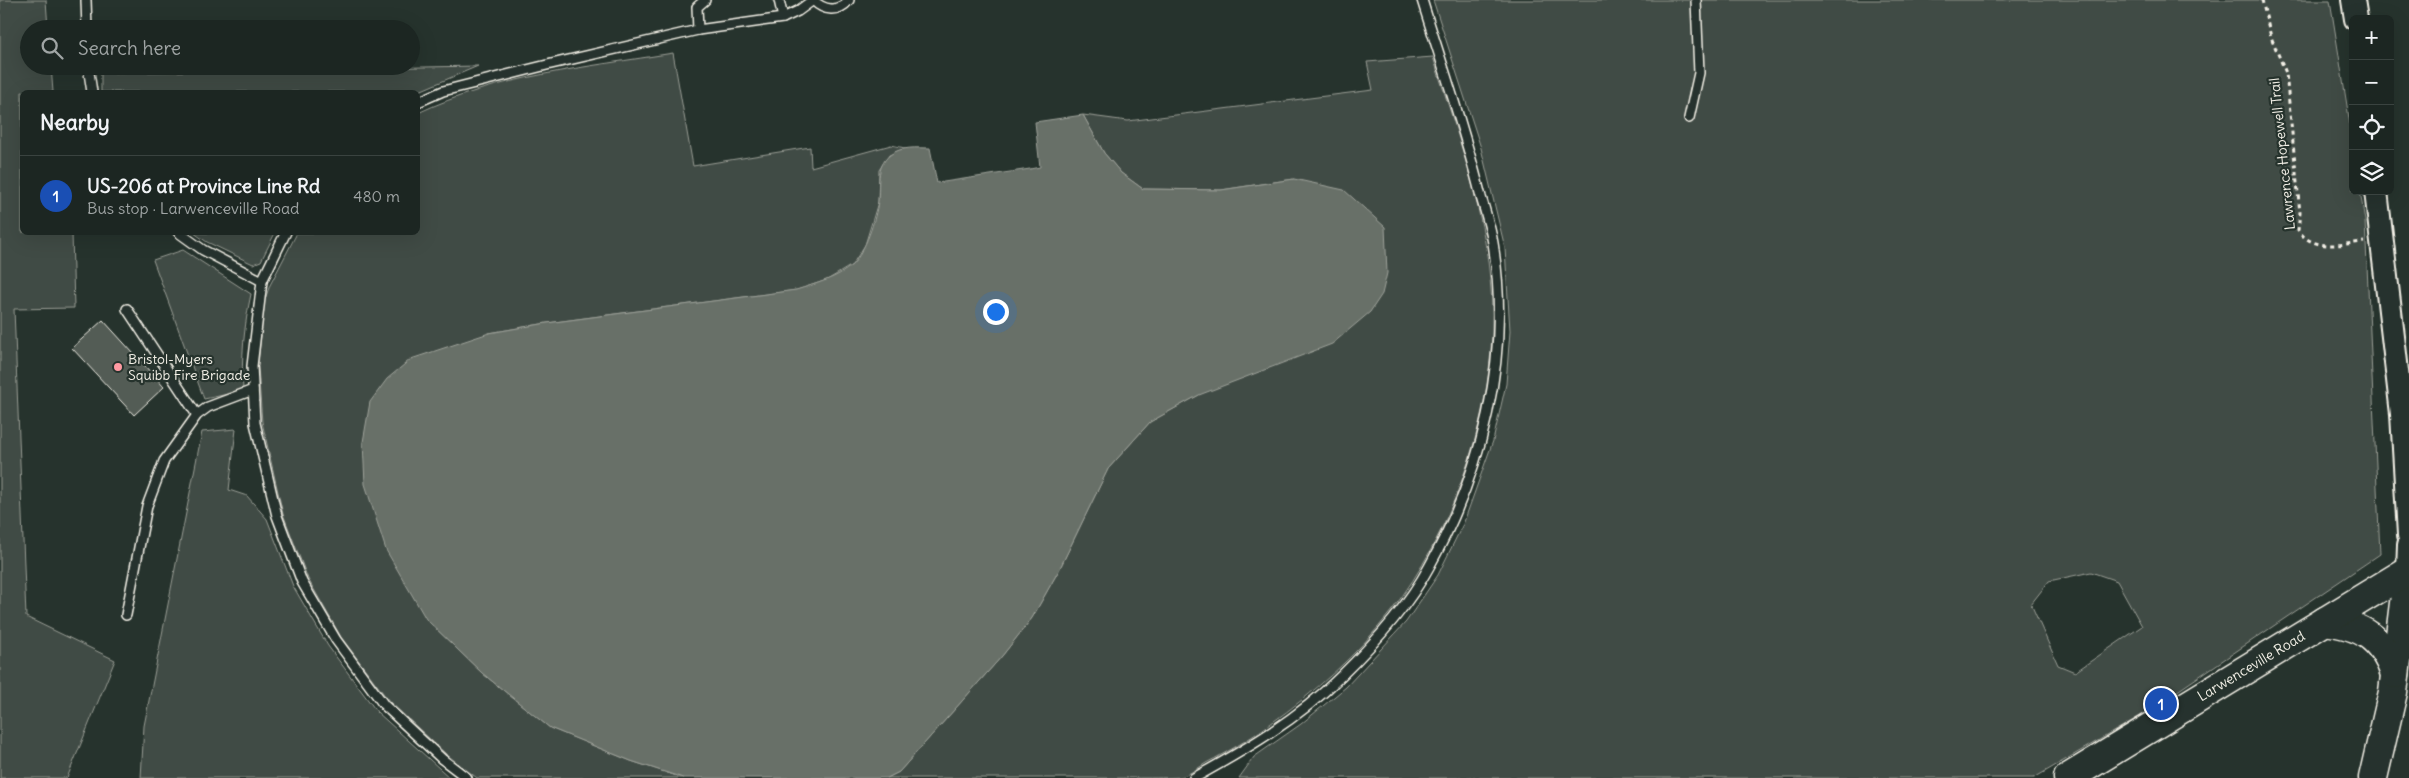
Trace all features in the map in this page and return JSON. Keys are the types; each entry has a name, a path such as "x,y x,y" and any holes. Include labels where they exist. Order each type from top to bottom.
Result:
{"main road":[{"name":"Larwenceville Road","path":"2068,778 2325,621 2409,562"},
{"path":"2373,778 2395,674 2409,562"},
{"path":"2325,621 2347,624 2364,631 2378,642 2390,658 2395,674"}],"street":[{"path":"2354,0 2356,15"},
{"path":"2376,195 2402,414 2409,535"}],"lane":[{"path":"86,0 87,20"},
{"path":"698,30 698,7 705,0"},
{"path":"779,0 783,18"},
{"path":"420,101 443,91 698,30 783,18 798,11 813,0 825,9 836,9 843,6 849,0"},
{"path":"1194,778 1202,776 1248,748 1324,691 1339,678 1397,615 1428,569 1454,518 1482,438 1495,382 1499,330 1494,250 1470,151 1422,0"},
{"path":"1689,118 1699,73 1696,0"},
{"path":"89,75 92,90"},
{"path":"182,235 203,250 262,281"},
{"path":"285,235 262,281 252,366 256,423 277,516 302,582 336,640 384,705 442,759 467,778"},
{"path":"127,309 197,415"},
{"path":"126,615 147,506 164,461 197,415 208,407 254,390"}],"path":[{"name":"Lawrence Hopewell Trail","path":"2262,0 2271,36 2286,73 2299,203 2298,230 2311,242 2324,245 2373,242"}],"shaded area":[{"path":"0,0 46,0 47,20 20,20 20,75 52,75 53,90 20,90 20,235 72,235 74,308 14,309 26,617 115,660 67,778 0,778"},
{"path":"1433,0 2330,0 2349,118 2349,195 2361,195 2365,221 2380,554 2142,715 2034,778 1239,778 1254,757 1301,724 1346,687 1406,622 1438,575 1464,522 1493,441 1506,384 1510,331 1505,248 1481,148","holes":["2091,572 2117,581 2142,626 2075,672 2058,665 2031,604 2049,581"]},
{"path":"673,53 693,166 810,147 811,167 891,145 905,148 889,155 879,170 878,202 865,245 852,265 827,280 797,290 547,323 489,333 426,619 482,673 550,728 631,761 683,778 477,778 446,754 389,701 341,637 308,579 283,514 262,422 258,366 264,302 270,285 296,235 420,235 420,112 448,100 479,90 511,81 576,68"},
{"path":"1433,57 1465,158 1482,227 1488,261 1492,332 1483,405 1463,478 1432,548 1392,610 1365,642 1335,672 1303,699 1247,740 1181,777 887,778 899,772 1002,656 1032,618 1059,570 1108,469 1150,422 1199,395 1294,179 1221,190 1143,189 1121,173 1104,153 1083,115 1128,121 1373,90 1367,62"},
{"path":"478,66 420,91 101,90 101,75 420,75 420,67"},
{"path":"1083,115 1104,153 1121,173 1143,189 1221,190 1294,179 1344,190 1385,227 1387,273 1382,294 1370,312 1332,344 1199,395 1150,422 1108,469 1059,570 1032,618 1002,656 899,772 887,778 683,778 631,761 550,728 482,673 426,619 386,550 365,484 363,442 370,402 387,379 411,359 489,333 547,323 796,290 818,283 846,270 857,259 869,235 875,217 879,176 882,165 894,152 909,148 930,148 937,183 1030,169 1040,167 1035,122"},
{"path":"197,235 274,235 261,261 253,264 207,242"},
{"path":"183,250 251,294 242,366 243,391 204,399 153,260"},
{"path":"236,429 229,490 247,496 267,519 293,586 328,646 377,712 450,778 141,778 144,726 202,432"}],"building":[{"name":"Bristol-Myers Squibb Fire Brigade","path":"103,320 164,387 134,415 72,348"}],"place":[{"name":"Bristol-Myers Squibb Fire Brigade","path":"118,367"},
{"name":"US-206 at Province Line Rd","path":"2161,704"}]}
